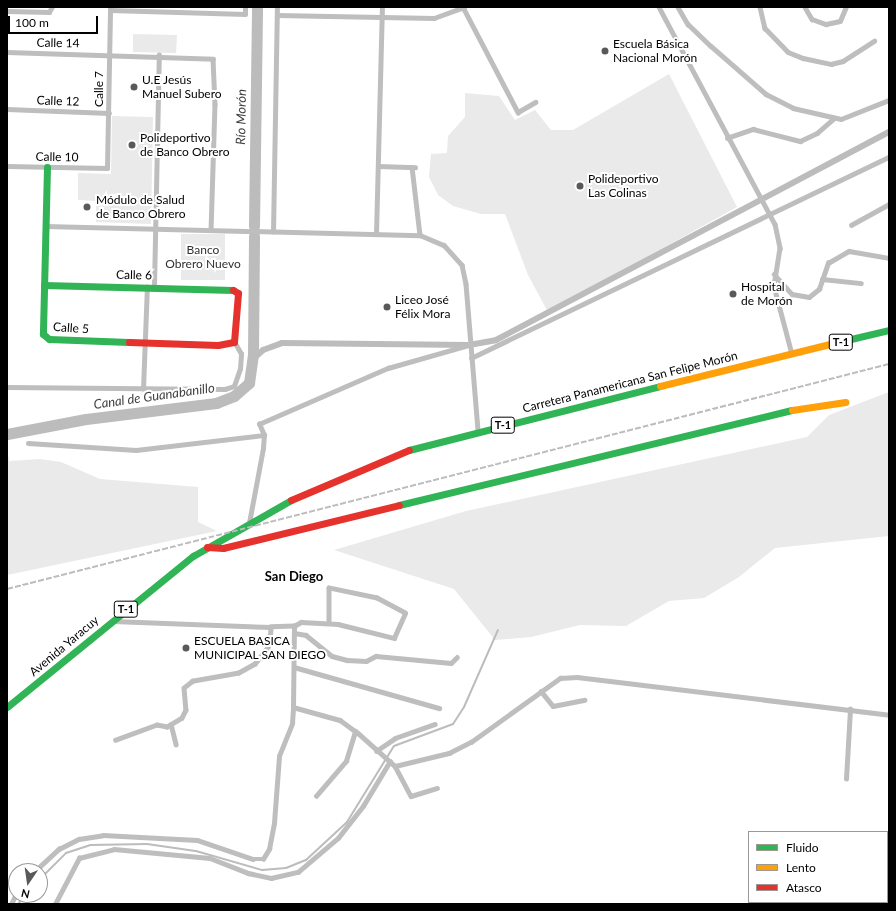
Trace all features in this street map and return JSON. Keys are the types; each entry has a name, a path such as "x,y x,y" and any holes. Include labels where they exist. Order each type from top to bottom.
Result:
{"street":[{"path":"110,8 245,14 245,7"},
{"path":"273,232 277,7"},
{"path":"376,234 382,7"},
{"path":"277,15 434,18 463,7 518,112 535,102"},
{"path":"659,7 727,138 769,214 779,236 774,286 792,354"},
{"path":"678,7 688,24 766,94 794,108 833,119 853,116 889,100"},
{"path":"760,7 764,28 788,52 803,58 831,64 844,61 874,41"},
{"path":"805,7 812,19 826,24 840,21 846,7"},
{"path":"7,11 52,8"},
{"name":"Calle 7","path":"107,168 110,8"},
{"name":"Calle 14","path":"7,52 159,55 213,59 215,109 210,230"},
{"path":"154,286 154,229 159,55"},
{"name":"Calle 12","path":"7,109 109,113"},
{"path":"727,138 753,128 800,141 817,133 833,119"},
{"path":"471,358 889,157"},
{"name":"Calle 10","path":"7,166 107,168"},
{"path":"378,166 413,167 420,236"},
{"name":"Calle 5","path":"47,167 43,334 49,339 218,345 234,342"},
{"path":"851,225 889,204"},
{"path":"45,226 420,236 444,245 462,265 478,431"},
{"path":"774,274 786,290 804,298 816,292 828,263 850,251 889,258"},
{"path":"822,279 861,283"},
{"name":"Calle 6","path":"44,285 223,288 238,293 234,342"},
{"path":"143,389 147,287"},
{"name":"Carretera Panamericana San Felipe Morón","path":"228,535 248,523 399,453 478,431 889,330"},
{"path":"7,387 212,390 234,386 241,354 234,342"},
{"path":"248,523 264,435 259,424 321,394 388,368 470,345"},
{"path":"207,548 223,548 807,406 845,402"},
{"path":"28,443 136,450 264,435"},
{"name":"Avenida Yaracuy","path":"29,690 111,621 207,548 228,535"},
{"path":"111,621 271,627 294,626 301,622 329,623 394,638 405,613 377,598 329,588 329,623"},
{"path":"44,863 59,849 79,839 103,835 197,840 253,859 263,859 269,849 274,823 279,756 292,723 294,626"},
{"path":"116,740 156,725 171,724 186,710 184,688 193,681 239,673 255,664 270,646 271,627"},
{"path":"294,632 306,635 332,656 347,660 366,662 376,656 451,663 457,657"},
{"path":"294,667 439,708"},
{"path":"395,766 449,753 560,678 577,677 751,700 850,709 889,715"},
{"name":"T-1","path":"7,708 29,690"},
{"name":"T-1","path":"7,712 29,690"},
{"path":"541,691 553,706 584,700"},
{"path":"293,707 340,720 355,731 378,753 395,766 411,796 437,788"},
{"path":"846,779 850,709"},
{"path":"171,724 176,744"},
{"path":"378,753 396,738 435,724"},
{"path":"316,796 346,761 355,731"},
{"path":"55,904 79,858 114,849 210,858 248,873 270,878 298,872 338,838 363,806 389,760"}],"green space":[{"path":"133,34 177,35 176,53 133,52"},
{"name":"Polideportivo Las Colinas","path":"669,74 737,207 548,312 528,275 505,214 481,214 453,206 438,195 429,177 431,154 447,153 448,136 465,117 465,93 499,96 515,120 535,110 551,130 573,130"},
{"name":"Polideportivo de Banco Obrero","path":"112,116 153,117 151,224 96,222 96,201 78,200 78,173 111,174"},
{"name":"Banco Obrero Nuevo","path":"181,234 225,234 225,280 181,280"},
{"path":"889,392 889,536 775,548 739,577 704,598 669,601 626,626 580,625 531,637 495,640 454,589 334,550 466,511 807,437 829,415"},
{"path":"7,446 9,461 40,459 61,462 100,479 198,487 198,522 217,531 7,575"}],"waterway":[{"name":"Río Morón","path":"254,226 257,7"},
{"path":"252,360 263,350 282,343 469,345 496,340 889,132"},
{"name":"Canal de Guanabanillo","path":"7,434 86,419 216,403 234,396 249,383 253,354 254,236"},
{"path":"48,871 66,853 90,845 147,844 196,851 262,870 286,868 306,860 347,822 394,746 453,724 464,707 498,630"}],"railway":[{"path":"7,589 889,364"}],"traffic: fast":[{"path":"47,167 43,334 49,339 129,342"},
{"path":"44,285 233,290"},
{"path":"834,343 889,330"},
{"path":"409,450 660,386"},
{"path":"399,505 792,410"},
{"path":"7,707 193,556 291,500"}],"traffic: slow":[{"path":"660,386 834,343"},
{"path":"792,410 845,402"}],"traffic: jam":[{"path":"129,342 218,345 234,342 238,293 233,290"},
{"path":"291,500 409,450"},
{"path":"207,547 223,548 399,505"}],"place":[{"name":"Escuela Básica Nacional Morón","path":"605,51"},
{"name":"U.E Jesús Manuel Subero","path":"134,87"},
{"name":"Polideportivo de Banco Obrero","path":"132,145"},
{"name":"Polideportivo Las Colinas","path":"580,186"},
{"name":"Módulo de Salud de Banco Obrero","path":"87,207"},
{"name":"Hospital de Morón","path":"733,294"},
{"name":"Liceo José Félix Mora","path":"387,307"},
{"name":"ESCUELA BASICA MUNICIPAL SAN DIEGO","path":"186,648"}],"district":[{"name":"San Diego","path":"294,576"}]}
